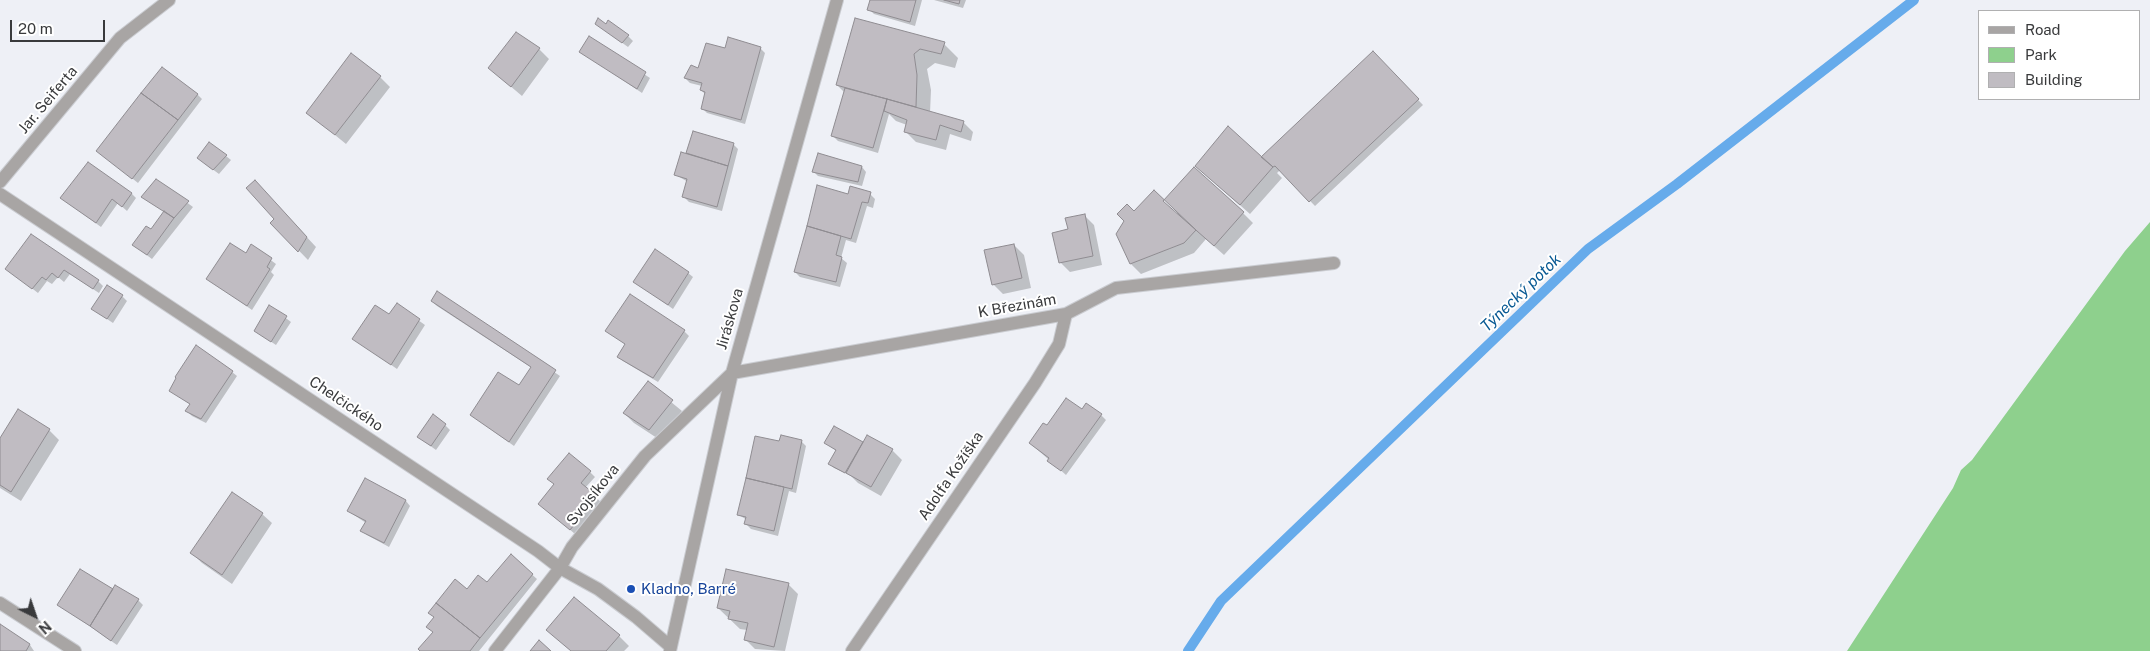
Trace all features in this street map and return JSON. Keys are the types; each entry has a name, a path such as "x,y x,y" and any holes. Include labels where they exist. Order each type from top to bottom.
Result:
{"street":[{"name":"Jar. Seiferta","path":"0,182 120,38 169,0"},
{"name":"Jiráskova","path":"670,649 732,373 837,0"},
{"name":"Chelčického","path":"0,194 538,551 560,568 598,589 636,616 670,649"},
{"name":"K Březinám","path":"732,373 1066,314 1116,288 1334,263"},
{"name":"Adolfa Kožíška","path":"852,651 1035,383 1059,344 1066,314"},
{"name":"Svojsíkova","path":"496,651 560,568 572,547 645,456 732,373"},
{"path":"0,603 75,651"}],"green space":[{"path":"2150,222 2150,651 1847,651 1953,488 1961,470 1972,460 2125,251"}],"building":[{"path":"870,0 916,0 910,22 867,10"},
{"path":"944,0 960,0 959,4"},
{"path":"598,18 606,24 608,20 629,35 622,43 595,24"},
{"path":"855,18 945,42 941,54 920,49 914,54 917,75 916,107 836,85"},
{"path":"516,32 540,48 511,87 488,68"},
{"path":"589,36 646,72 637,89 579,52"},
{"path":"728,37 761,47 741,120 701,109 705,92 700,90 702,83 684,78 691,65 698,68 706,43 725,48"},
{"path":"1373,51 1419,99 1309,202 1275,166 1273,167 1261,157"},
{"path":"351,53 381,76 335,135 306,113"},
{"path":"162,67 198,94 178,120 141,93"},
{"path":"845,88 887,99 873,148 831,136"},
{"path":"141,93 178,120 132,179 96,151"},
{"path":"887,99 964,121 961,132 940,125 936,140 904,132 907,120 884,111"},
{"path":"1228,126 1273,167 1240,205 1195,166"},
{"path":"693,131 734,143 728,166 686,153"},
{"path":"209,142 227,155 213,170 197,158"},
{"path":"681,152 728,166 717,207 682,197 687,179 674,175"},
{"path":"818,153 862,166 858,182 812,172"},
{"path":"88,162 132,193 122,207 112,199 96,223 60,198"},
{"path":"1194,167 1244,212 1214,246 1163,201"},
{"path":"156,179 189,201 174,218 141,197"},
{"path":"255,180 307,237 298,252 270,223 274,219 246,188"},
{"path":"817,185 848,194 850,186 871,192 868,203 862,202 851,239 807,226"},
{"path":"1154,190 1196,230 1184,243 1130,264 1116,234 1124,221 1117,214 1127,204 1134,211"},
{"path":"164,211 174,218 147,255 132,245 146,226 151,229"},
{"path":"1085,214 1093,256 1059,263 1052,233 1068,229 1065,218"},
{"path":"807,226 841,236 836,255 842,257 836,282 794,272"},
{"path":"31,234 99,280 93,289 64,270 58,278 52,273 46,280 42,277 32,289 5,269"},
{"path":"230,243 246,253 251,244 272,258 267,267 270,269 247,306 206,279"},
{"path":"1014,244 1022,278 992,285 984,250"},
{"path":"655,249 689,272 668,305 633,282"},
{"path":"107,285 123,295 107,319 91,309"},
{"path":"437,291 556,370 509,442 470,415 498,372 519,385 531,367 431,301"},
{"path":"630,294 685,330 653,378 617,357 625,344 605,331"},
{"path":"397,303 420,319 391,365 352,339 375,305 389,314"},
{"path":"269,305 287,316 271,342 254,331"},
{"path":"196,345 233,371 201,419 185,411 190,404 169,391 175,377"},
{"path":"648,381 673,400 649,430 623,413"},
{"path":"1066,398 1082,409 1086,403 1102,414 1061,471 1047,461 1049,458 1029,443 1043,423 1047,425"},
{"path":"18,409 50,429 11,492 0,485 0,438"},
{"path":"433,414 446,424 431,446 417,437"},
{"path":"834,426 863,442 845,473 828,464 836,450 824,443"},
{"path":"781,435 802,440 792,489 746,478 755,436 779,441"},
{"path":"867,435 893,449 871,487 846,473"},
{"path":"569,453 591,471 581,483 597,496 570,530 538,504 554,484 547,479"},
{"path":"365,478 406,500 384,543 360,531 366,521 347,511"},
{"path":"746,478 784,487 774,531 744,524 746,517 737,515"},
{"path":"232,492 263,513 222,575 190,553"},
{"path":"511,554 533,574 480,638 436,603 455,579 467,589 478,575 487,582"},
{"path":"80,569 113,589 90,626 57,605"},
{"path":"726,569 789,583 774,647 744,640 748,623 728,619 730,611 717,608"},
{"path":"115,585 139,599 111,641 90,626"},
{"path":"574,597 620,635 606,651 571,651 546,630"},
{"path":"436,603 480,638 470,651 420,651 418,649 433,632 426,627 434,617 428,613"},
{"path":"0,624 30,644 26,651 0,651"},
{"path":"539,640 551,651 530,651"}],"waterway":[{"name":"Týnecký potok","path":"1188,651 1221,601 1588,249 1677,184 1914,0"}],"place":[{"name":"Kladno, Barré","path":"631,589"}]}
